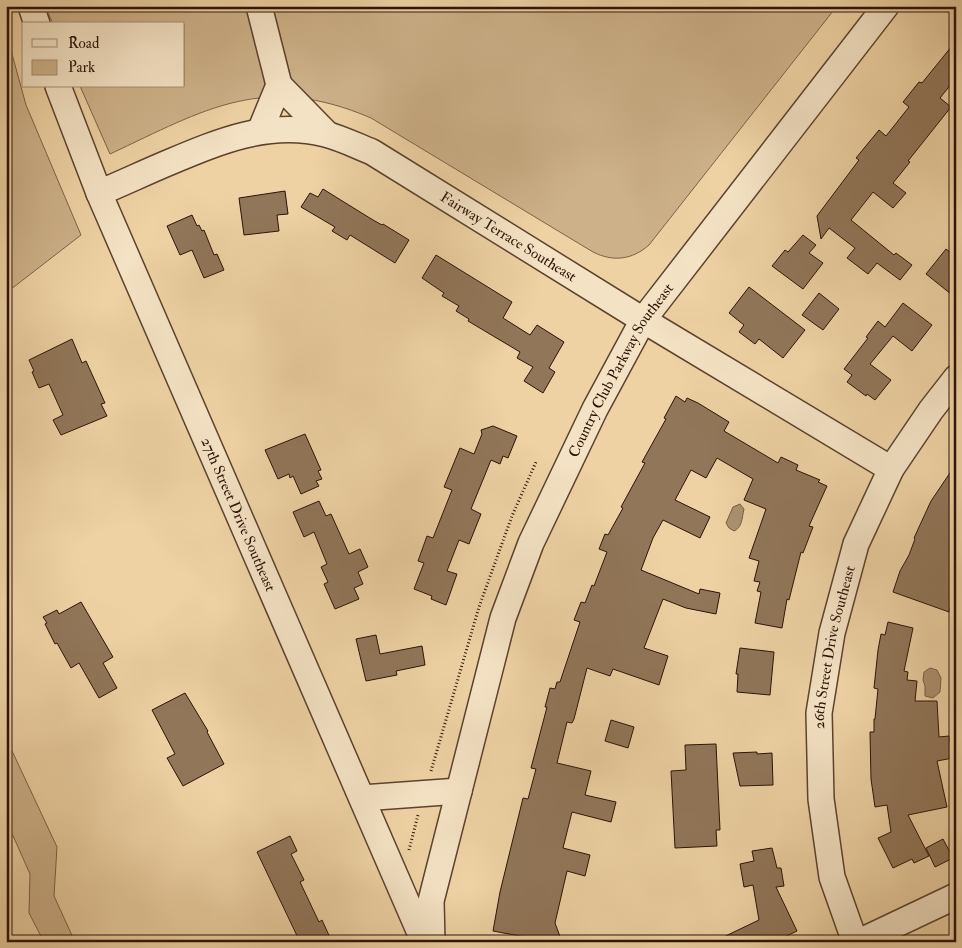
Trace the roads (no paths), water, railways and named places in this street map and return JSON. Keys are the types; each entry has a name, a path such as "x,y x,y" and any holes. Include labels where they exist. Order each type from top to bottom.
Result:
{"street":[{"path":"31,6 36,22"},
{"path":"259,6 279,85 327,134"},
{"name":"Country Club Parkway Southeast","path":"432,942 431,901 503,618 530,543 594,408 643,320 886,6"},
{"path":"260,131 279,85"},
{"name":"27th Street Drive Southeast","path":"59,88 99,193 424,942"},
{"name":"Fairway Terrace Southeast","path":"99,193 207,146 236,136 260,131 295,130 327,134 372,152 643,320 891,469"},
{"name":"26th Street Drive Southeast","path":"857,942 832,877 821,799 819,713 832,634 856,544 891,469 956,378"},
{"path":"362,798 459,791"},
{"path":"857,942 956,896"}]}
